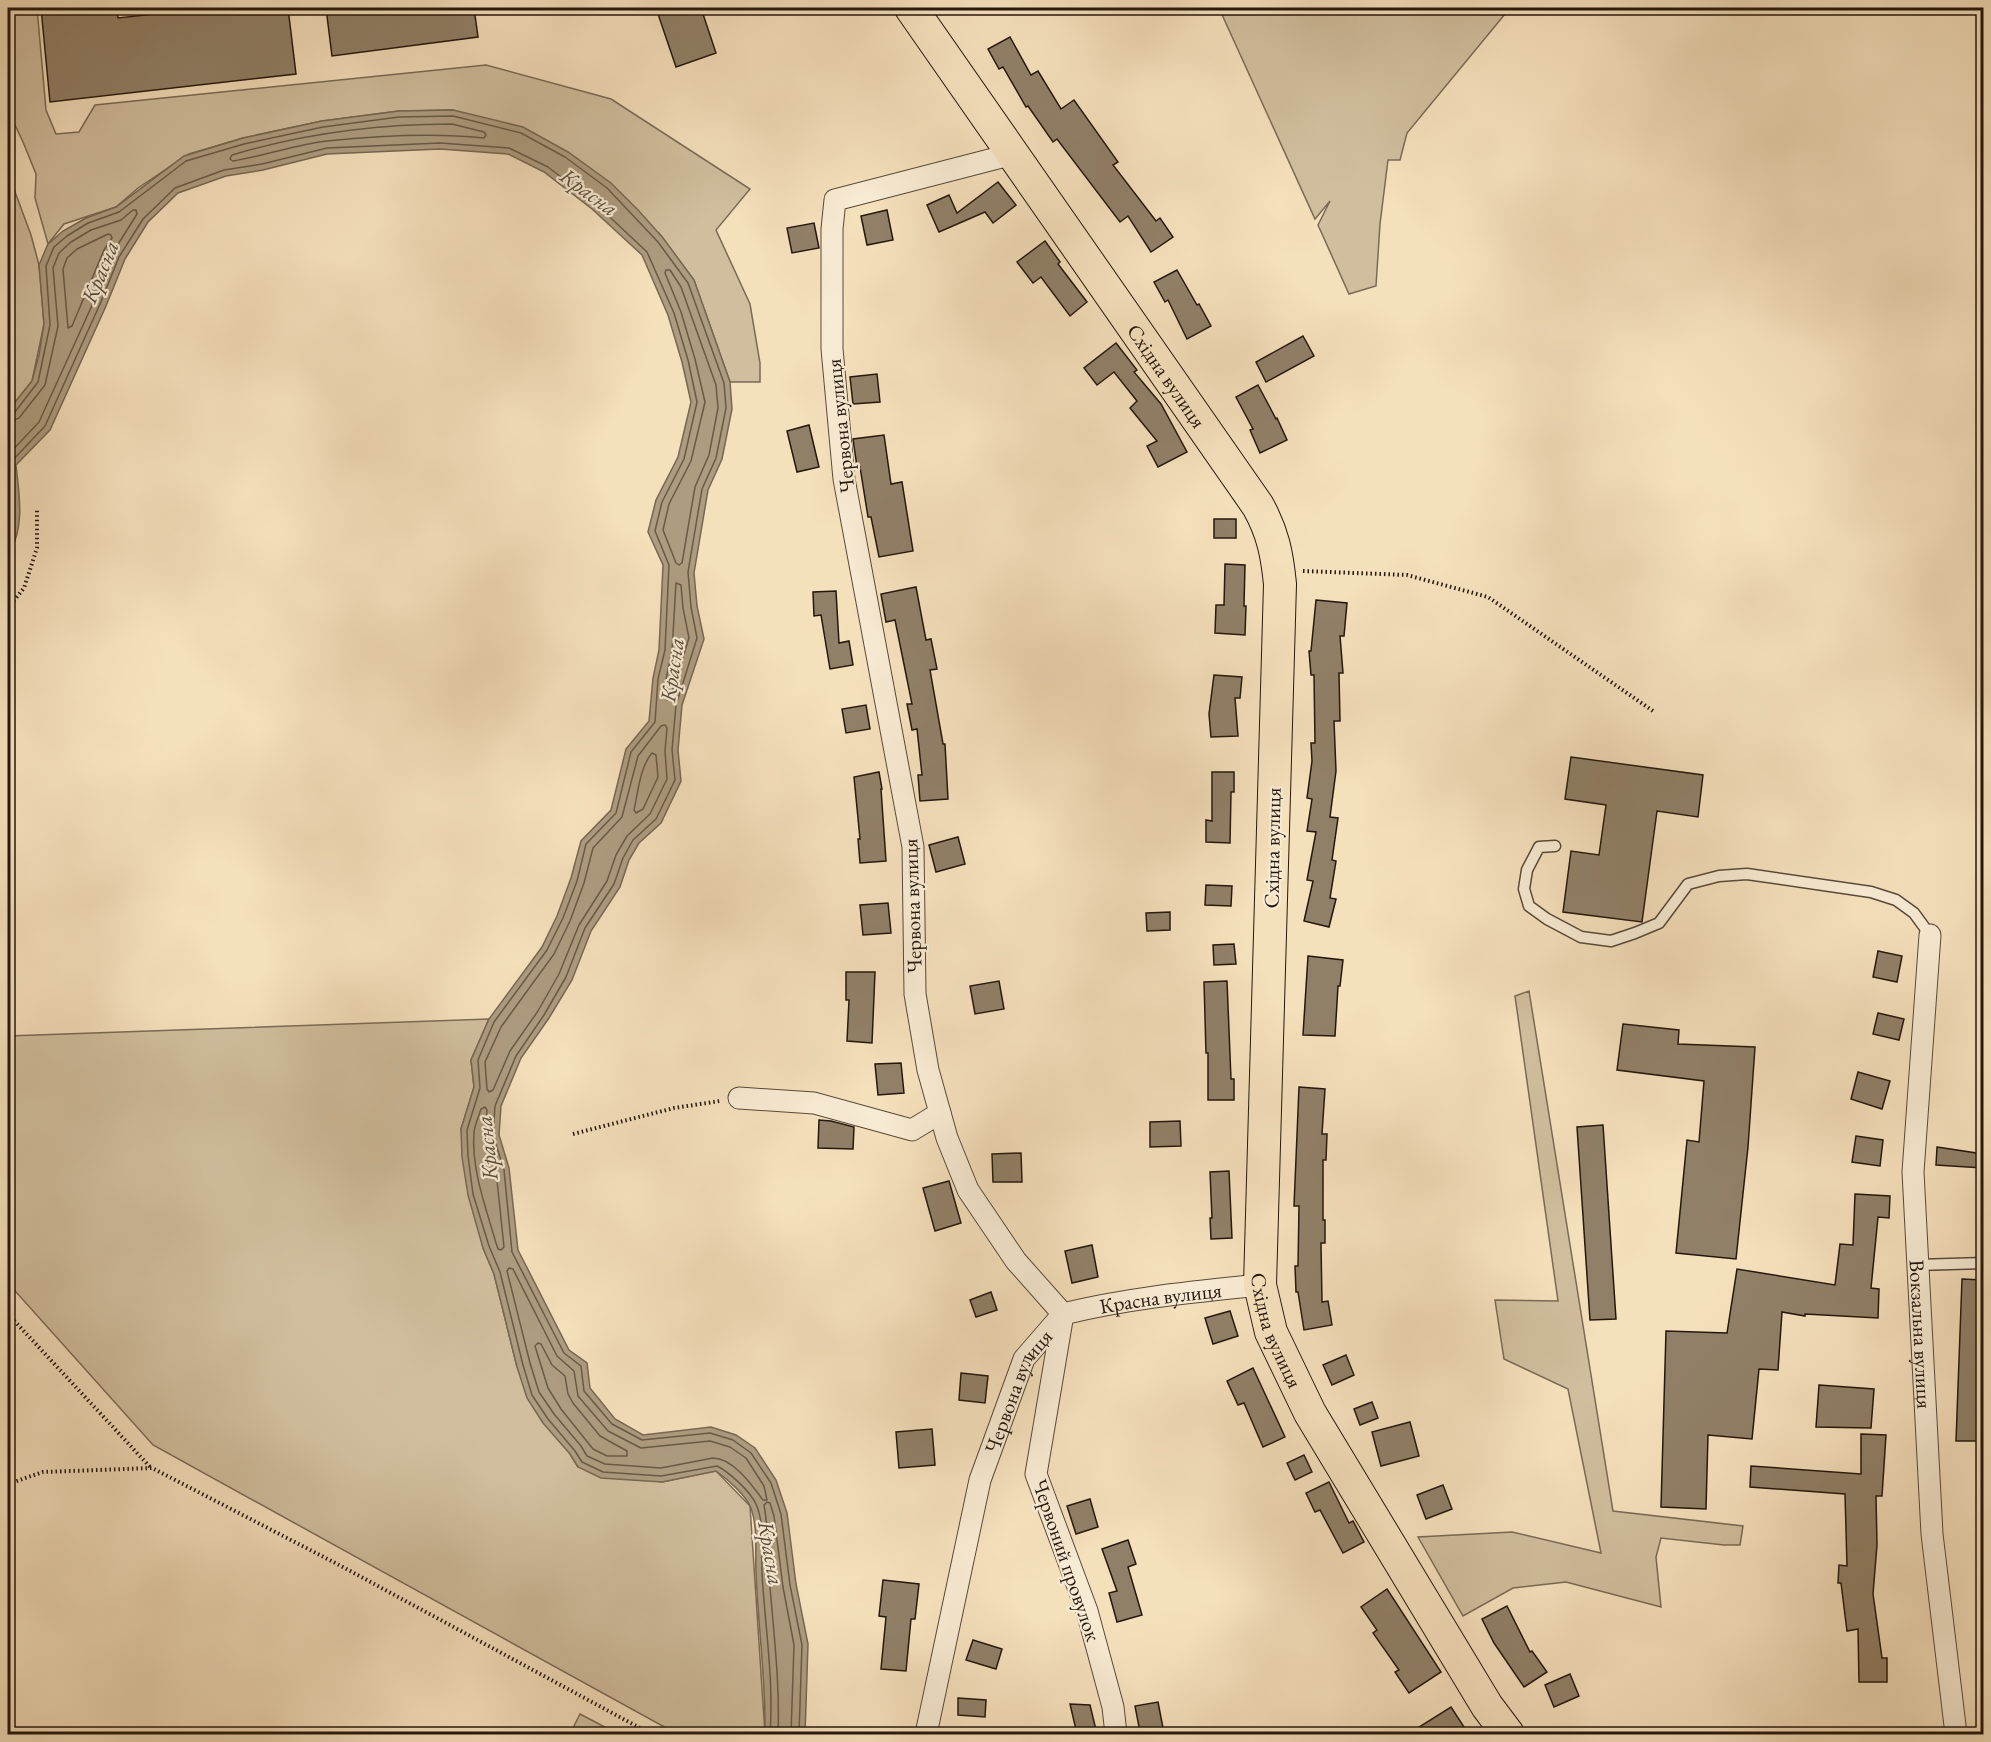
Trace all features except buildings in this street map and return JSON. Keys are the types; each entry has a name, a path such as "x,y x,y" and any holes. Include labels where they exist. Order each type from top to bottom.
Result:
{"main road":[{"name":"Східна вулиця","path":"911,8 1258,506 1275,545 1280,584 1260,1286 1271,1332 1310,1413 1487,1706 1508,1734"}],"street":[{"name":"Червона вулиця","path":"926,1734 980,1480 1024,1359 1063,1314 1016,1261 968,1190 947,1138 928,1070 915,994 913,847 844,479 832,349 832,229 835,200 1013,154"},
{"name":"Вокзальна вулиця","path":"1930,935 1913,1172 1932,1534 1956,1734"},
{"path":"739,1098 814,1103 912,1130 940,1113"},
{"name":"Красна вулиця","path":"1063,1314 1146,1297 1260,1286"},
{"name":"Червоний провулок","path":"1063,1314 1036,1474 1087,1611 1113,1707 1116,1734"}],"lane":[{"path":"1555,846 1539,847 1527,870 1524,889 1529,906 1547,919 1581,937 1611,941 1635,933 1659,923 1688,884 1719,876 1747,874 1871,892 1896,900 1914,913 1930,935"},
{"path":"1917,1265 1983,1263"}],"path":[{"path":"8,608 24,588 37,548 37,510"},
{"path":"1279,570 1407,575 1488,597 1653,711"},
{"path":"573,1134 674,1108 739,1098"},
{"path":"8,1314 152,1468 341,1566 651,1734"},
{"path":"8,1484 43,1472 152,1468"}],"shaded area":[{"path":"8,8 37,8 46,110 56,134 79,132 95,105 486,65 611,99 750,189 716,230 750,304 760,363 760,382 730,382 694,280 659,233 453,110 399,111 322,121 243,138 189,154 138,188 116,207 64,224 48,244 35,198 36,174 8,110"},
{"path":"1219,8 1510,8 1407,133 1400,160 1388,160 1380,224 1376,286 1349,294 1318,225 1330,201 1315,219"},
{"path":"8,173 31,235 39,265 44,324 32,381 8,411 9,280"},
{"path":"1529,991 1613,1511 1743,1526 1740,1545 1661,1538 1656,1557 1661,1607 1566,1582 1513,1588 1463,1616 1418,1537 1512,1532 1601,1553 1568,1389 1504,1359 1495,1300 1558,1301 1515,996"},
{"path":"489,1019 471,1060 474,1087 461,1129 483,1248 494,1274 517,1367 578,1467 662,1482 716,1471 750,1506 765,1734 677,1734 153,1445 8,1283 8,1036"},
{"path":"580,1714 618,1734 570,1734"}],"water":[{"name":"Красна","path":"453,110 523,127 568,152 611,183 663,238 694,280 730,382 732,409 722,459 708,490 694,573 697,606 704,639 682,705 678,750 681,781 661,823 639,843 629,860 620,887 591,931 572,980 521,1058 501,1106 499,1135 509,1168 518,1250 569,1350 587,1363 590,1388 615,1419 643,1435 711,1427 736,1435 755,1448 776,1480 787,1513 796,1584 808,1644 805,1734 765,1734 755,1532 749,1503 716,1471 662,1482 601,1478 578,1467 570,1454 543,1423 527,1398 494,1274 483,1248 468,1195 462,1157 461,1129 474,1087 471,1060 489,1019 542,947 557,916 571,878 581,841 611,810 626,749 649,721 653,678 659,650 663,565 648,532 656,500 678,457 691,402 668,315 642,255 592,209 544,172 508,154 440,149 327,154 263,170 226,176 178,193 148,222 125,259 50,430 16,465 19,498 18,531 15,542 8,552 8,411 32,381 39,355 44,324 39,265 48,244 63,231 86,218 116,207 184,156 243,138 322,121 399,111"}]}
